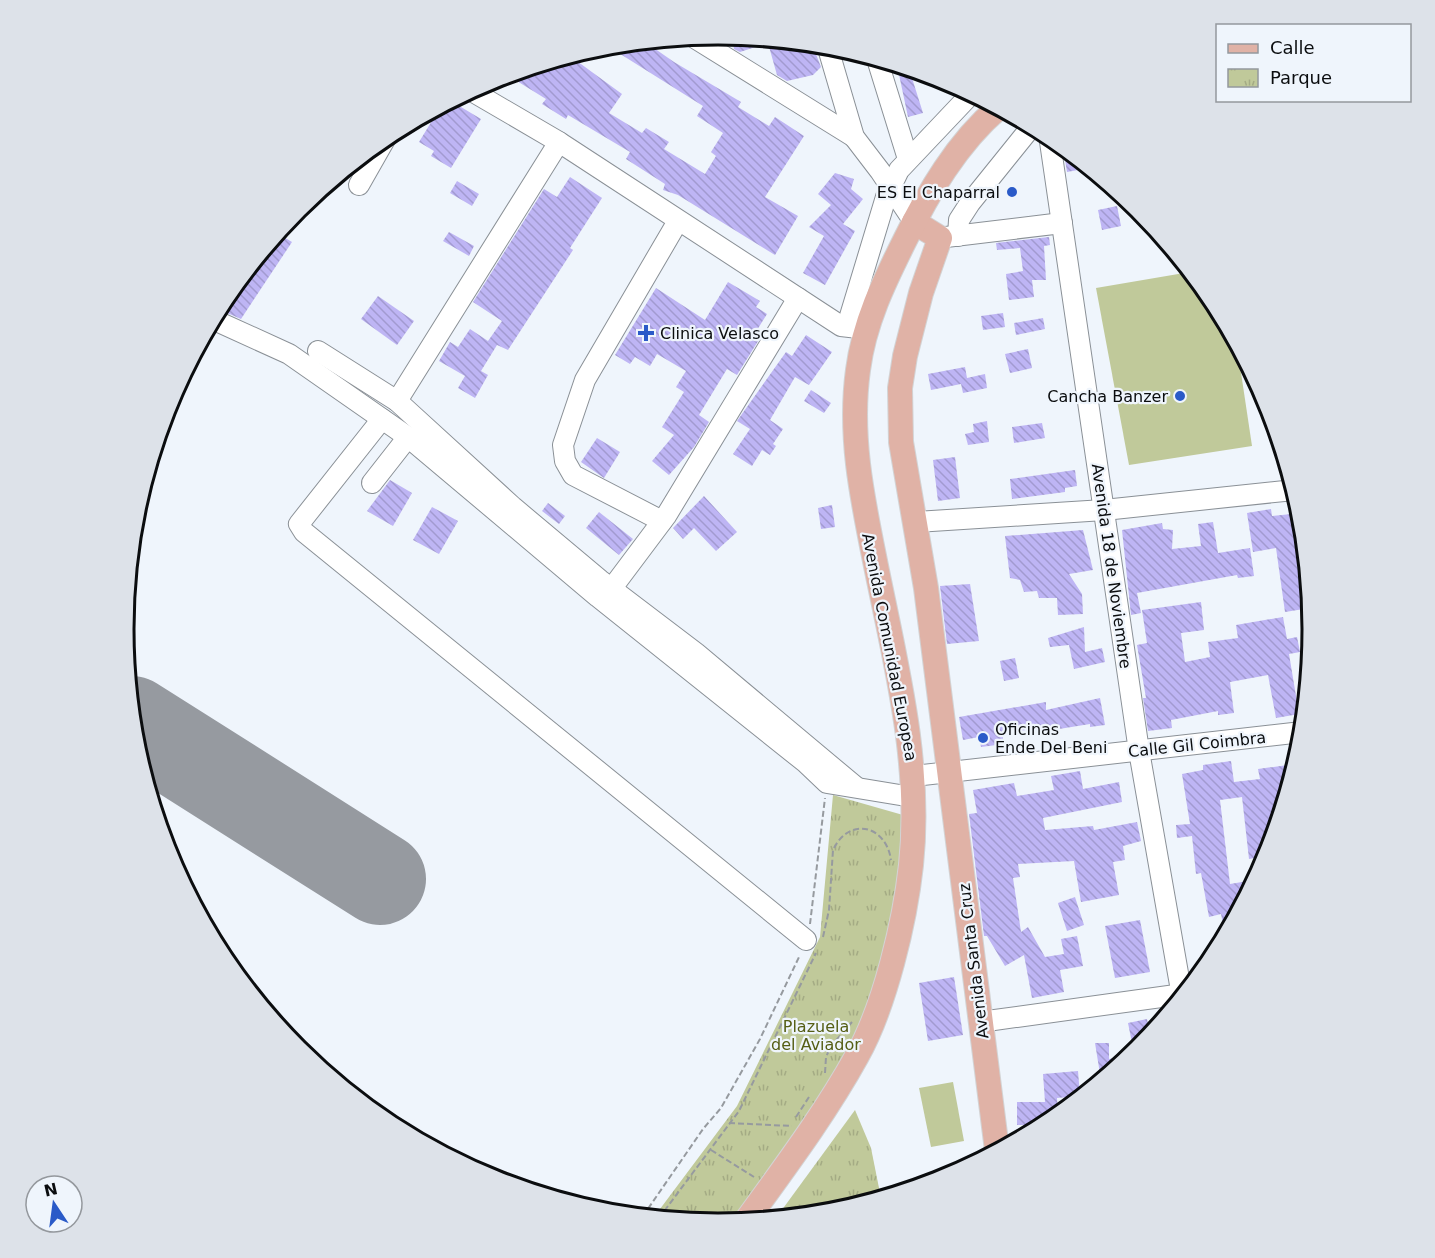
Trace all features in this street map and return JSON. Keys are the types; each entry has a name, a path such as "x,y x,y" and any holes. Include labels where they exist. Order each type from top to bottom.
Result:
{"main road":[{"name":"Avenida Comunidad Europea","path":"741,1212 788,1165 859,1053 895,949 911,865 913,787 904,709 862,500 855,453 857,327 877,297 932,190 968,140 993,114"},
{"path":"914,222 949,237"},
{"name":"Avenida Santa Cruz","path":"949,237 921,293 900,388 901,442 916,522 950,772 996,1142"}],"street":[{"path":"706,45 854,137"},
{"path":"830,56 854,137 914,222"},
{"path":"880,68 908,159"},
{"path":"480,96 559,142 841,326 857,327 890,188 899,170 908,159 965,100"},
{"path":"949,237 970,203 1026,133"},
{"path":"397,401 559,142"},
{"name":"Avenida 18 de Noviembre","path":"1051,150 1139,750 1180,986"},
{"path":"359,185 375,156"},
{"path":"662,521 573,475 565,461 563,445 585,380 678,221"},
{"path":"949,237 1062,223"},
{"path":"612,588 662,521 798,298"},
{"path":"221,323 289,354 408,437 598,597 797,756 827,783"},
{"path":"318,351 397,401 513,507 696,653 857,787"},
{"path":"382,419 299,524 304,532 814,945"},
{"path":"372,483 408,437"},
{"path":"916,522 1104,510 1285,491"},
{"name":"Calle Gil Coimbra","path":"827,783 857,787 913,787 950,772 1292,733"},
{"path":"980,1022 1172,996"}],"path":[{"path":"648,1209 703,1129 721,1108 814,945 816,884 827,783"},
{"path":"665,1210 739,1111 829,910 833,850 837,842 854,830 872,831 884,839 891,860"},
{"path":"824,1078 826,1057 831,1046 855,1018"},
{"path":"787,1135 802,1104 810,1096"},
{"path":"729,1123 793,1126"},
{"path":"711,1150 756,1178 750,1186"}],"green space":[{"name":"Cancha Banzer","path":"1181,273 1223,337 1241,370 1252,446 1129,465 1096,288"},
{"name":"Plazuela del Aviador","path":"833,795 903,815 905,864 873,1002 806,1127 741,1212 659,1210 737,1106 820,937"},
{"path":"953,1082 964,1141 931,1147 919,1088"},
{"path":"855,1110 871,1148 879,1190 831,1202 782,1209"}],"building":[{"path":"733,45 758,46 740,52 734,49"},
{"path":"769,47 816,54 821,67 813,75 787,81 777,75"},
{"path":"655,49 741,102 738,107 769,126 775,117 804,136 765,197 798,216 775,255 678,195 663,190 665,184 626,159 630,152 568,115 566,119 542,104 546,99 517,81 578,62 622,94 609,113 642,133 646,128 669,142 664,149 705,174 716,156 711,152 723,133 697,116 703,106 619,53"},
{"path":"899,74 912,79 923,113 908,117"},
{"path":"458,105 481,119 451,168 431,156 434,151 419,142 433,119"},
{"path":"1065,160 1078,170 1067,172"},
{"path":"835,173 854,179 851,189 863,199 843,224 855,231 825,285 803,273 824,236 809,227 831,205 818,194"},
{"path":"570,177 602,198 570,248 573,250 508,350 497,345 481,371 488,375 475,398 458,388 465,376 439,361 450,342 458,347 470,329 488,341 502,321 473,302 544,189 557,197"},
{"path":"457,181 479,194 472,206 450,193"},
{"path":"1117,206 1121,226 1102,230 1098,210"},
{"path":"449,232 474,246 469,256 443,241"},
{"path":"284,237 292,242 241,319 227,313 254,273"},
{"path":"1049,237 1050,245 1044,246 1046,280 1032,280 1034,297 1009,300 1006,274 1023,271 1020,248 997,250 996,243"},
{"path":"728,282 760,301 756,307 767,314 754,335 760,338 737,375 727,369 699,415 709,422 694,447 669,475 652,461 674,435 662,427 684,392 676,387 686,371 657,354 650,366 635,357 630,364 615,355 656,288 705,320"},
{"path":"378,296 414,321 397,345 361,319"},
{"path":"1003,313 1005,327 983,330 981,316"},
{"path":"1043,318 1045,329 1016,335 1014,323"},
{"path":"806,335 832,352 809,385 795,377 770,420 783,429 773,444 776,446 770,455 762,450 752,466 733,454 750,429 737,421 786,352 792,356"},
{"path":"1028,349 1032,368 1010,373 1005,354"},
{"path":"965,367 967,378 985,374 987,388 963,393 961,384 931,390 928,374"},
{"path":"811,390 831,403 824,413 804,401"},
{"path":"987,421 989,442 968,445 965,434 974,432 973,424"},
{"path":"1042,423 1045,438 1014,443 1012,427"},
{"path":"597,438 620,452 604,478 581,462"},
{"path":"955,457 960,498 938,501 933,460"},
{"path":"1075,470 1077,486 1065,488 1065,492 1012,499 1010,479"},
{"path":"390,480 412,493 393,526 367,511"},
{"path":"704,496 737,532 716,551 694,528 683,539 673,528"},
{"path":"548,503 565,516 559,524 542,511"},
{"path":"832,505 835,527 821,529 818,508"},
{"path":"432,507 458,521 439,554 413,540"},
{"path":"1271,509 1272,516 1290,514 1297,553 1301,609 1285,612 1276,548 1253,552 1247,513"},
{"path":"599,512 633,539 619,555 586,528"},
{"path":"1213,522 1218,553 1250,548 1254,576 1238,578 1237,575 1137,593 1141,613 1131,615 1122,530 1162,523 1163,529 1173,530 1172,549 1201,546 1198,524"},
{"path":"1083,530 1093,570 1069,574 1082,594 1083,614 1058,615 1057,598 1039,598 1037,591 1024,592 1020,580 1010,578 1005,536"},
{"path":"970,584 979,641 947,644 940,586"},
{"path":"1201,602 1204,630 1181,633 1185,662 1210,657 1208,642 1238,638 1236,625 1283,617 1287,639 1297,637 1300,652 1289,654 1297,703 1295,715 1276,718 1268,675 1230,682 1234,713 1218,715 1218,711 1171,720 1172,728 1148,731 1143,698 1146,698 1137,645 1147,643 1142,610"},
{"path":"1084,627 1085,652 1102,648 1105,662 1074,669 1069,645 1050,647 1048,638"},
{"path":"1015,658 1019,678 1004,681 1000,661"},
{"path":"1100,698 1105,725 1090,727 1090,724 1028,734 1027,730 1002,733 1004,744 981,747 979,737 963,740 959,717 1046,702 1046,710"},
{"path":"1231,761 1234,782 1260,779 1258,769 1285,765 1271,817 1254,858 1249,859 1242,797 1220,800 1230,884 1243,882 1222,922 1221,914 1209,917 1201,873 1196,874 1192,836 1177,838 1176,825 1190,824 1182,774 1203,770 1203,765"},
{"path":"1080,771 1083,789 1119,782 1122,802 1043,818 1045,830 1093,826 1094,830 1137,822 1141,841 1123,846 1125,860 1113,862 1119,895 1081,902 1074,861 1018,864 1020,877 1013,878 1021,932 1028,927 1045,957 1064,954 1061,939 1077,936 1083,966 1060,970 1064,992 1032,998 1024,955 1005,966 987,936 984,936 969,814 977,813 973,790 1014,783 1017,796 1054,790 1051,776"},
{"path":"1075,897 1084,925 1067,931 1058,903"},
{"path":"1140,920 1150,972 1115,978 1105,926"},
{"path":"954,977 963,1035 928,1041 919,983"},
{"path":"1147,1019 1148,1023 1131,1040 1128,1023"},
{"path":"1095,1043 1109,1043 1109,1059 1113,1058 1100,1071"},
{"path":"1078,1071 1079,1087 1066,1097 1057,1098 1057,1104 1042,1115 1026,1125 1017,1125 1017,1102 1045,1102 1043,1074"}],"runway":[{"path":"142,729 380,879"}],"place":[{"name":"ES El Chaparral","path":"1012,192"},
{"name":"Clinica Velasco","path":"646,333"},
{"name":"Cancha Banzer","path":"1180,396"},
{"name":"Oficinas Ende Del Beni","path":"983,738"}]}
